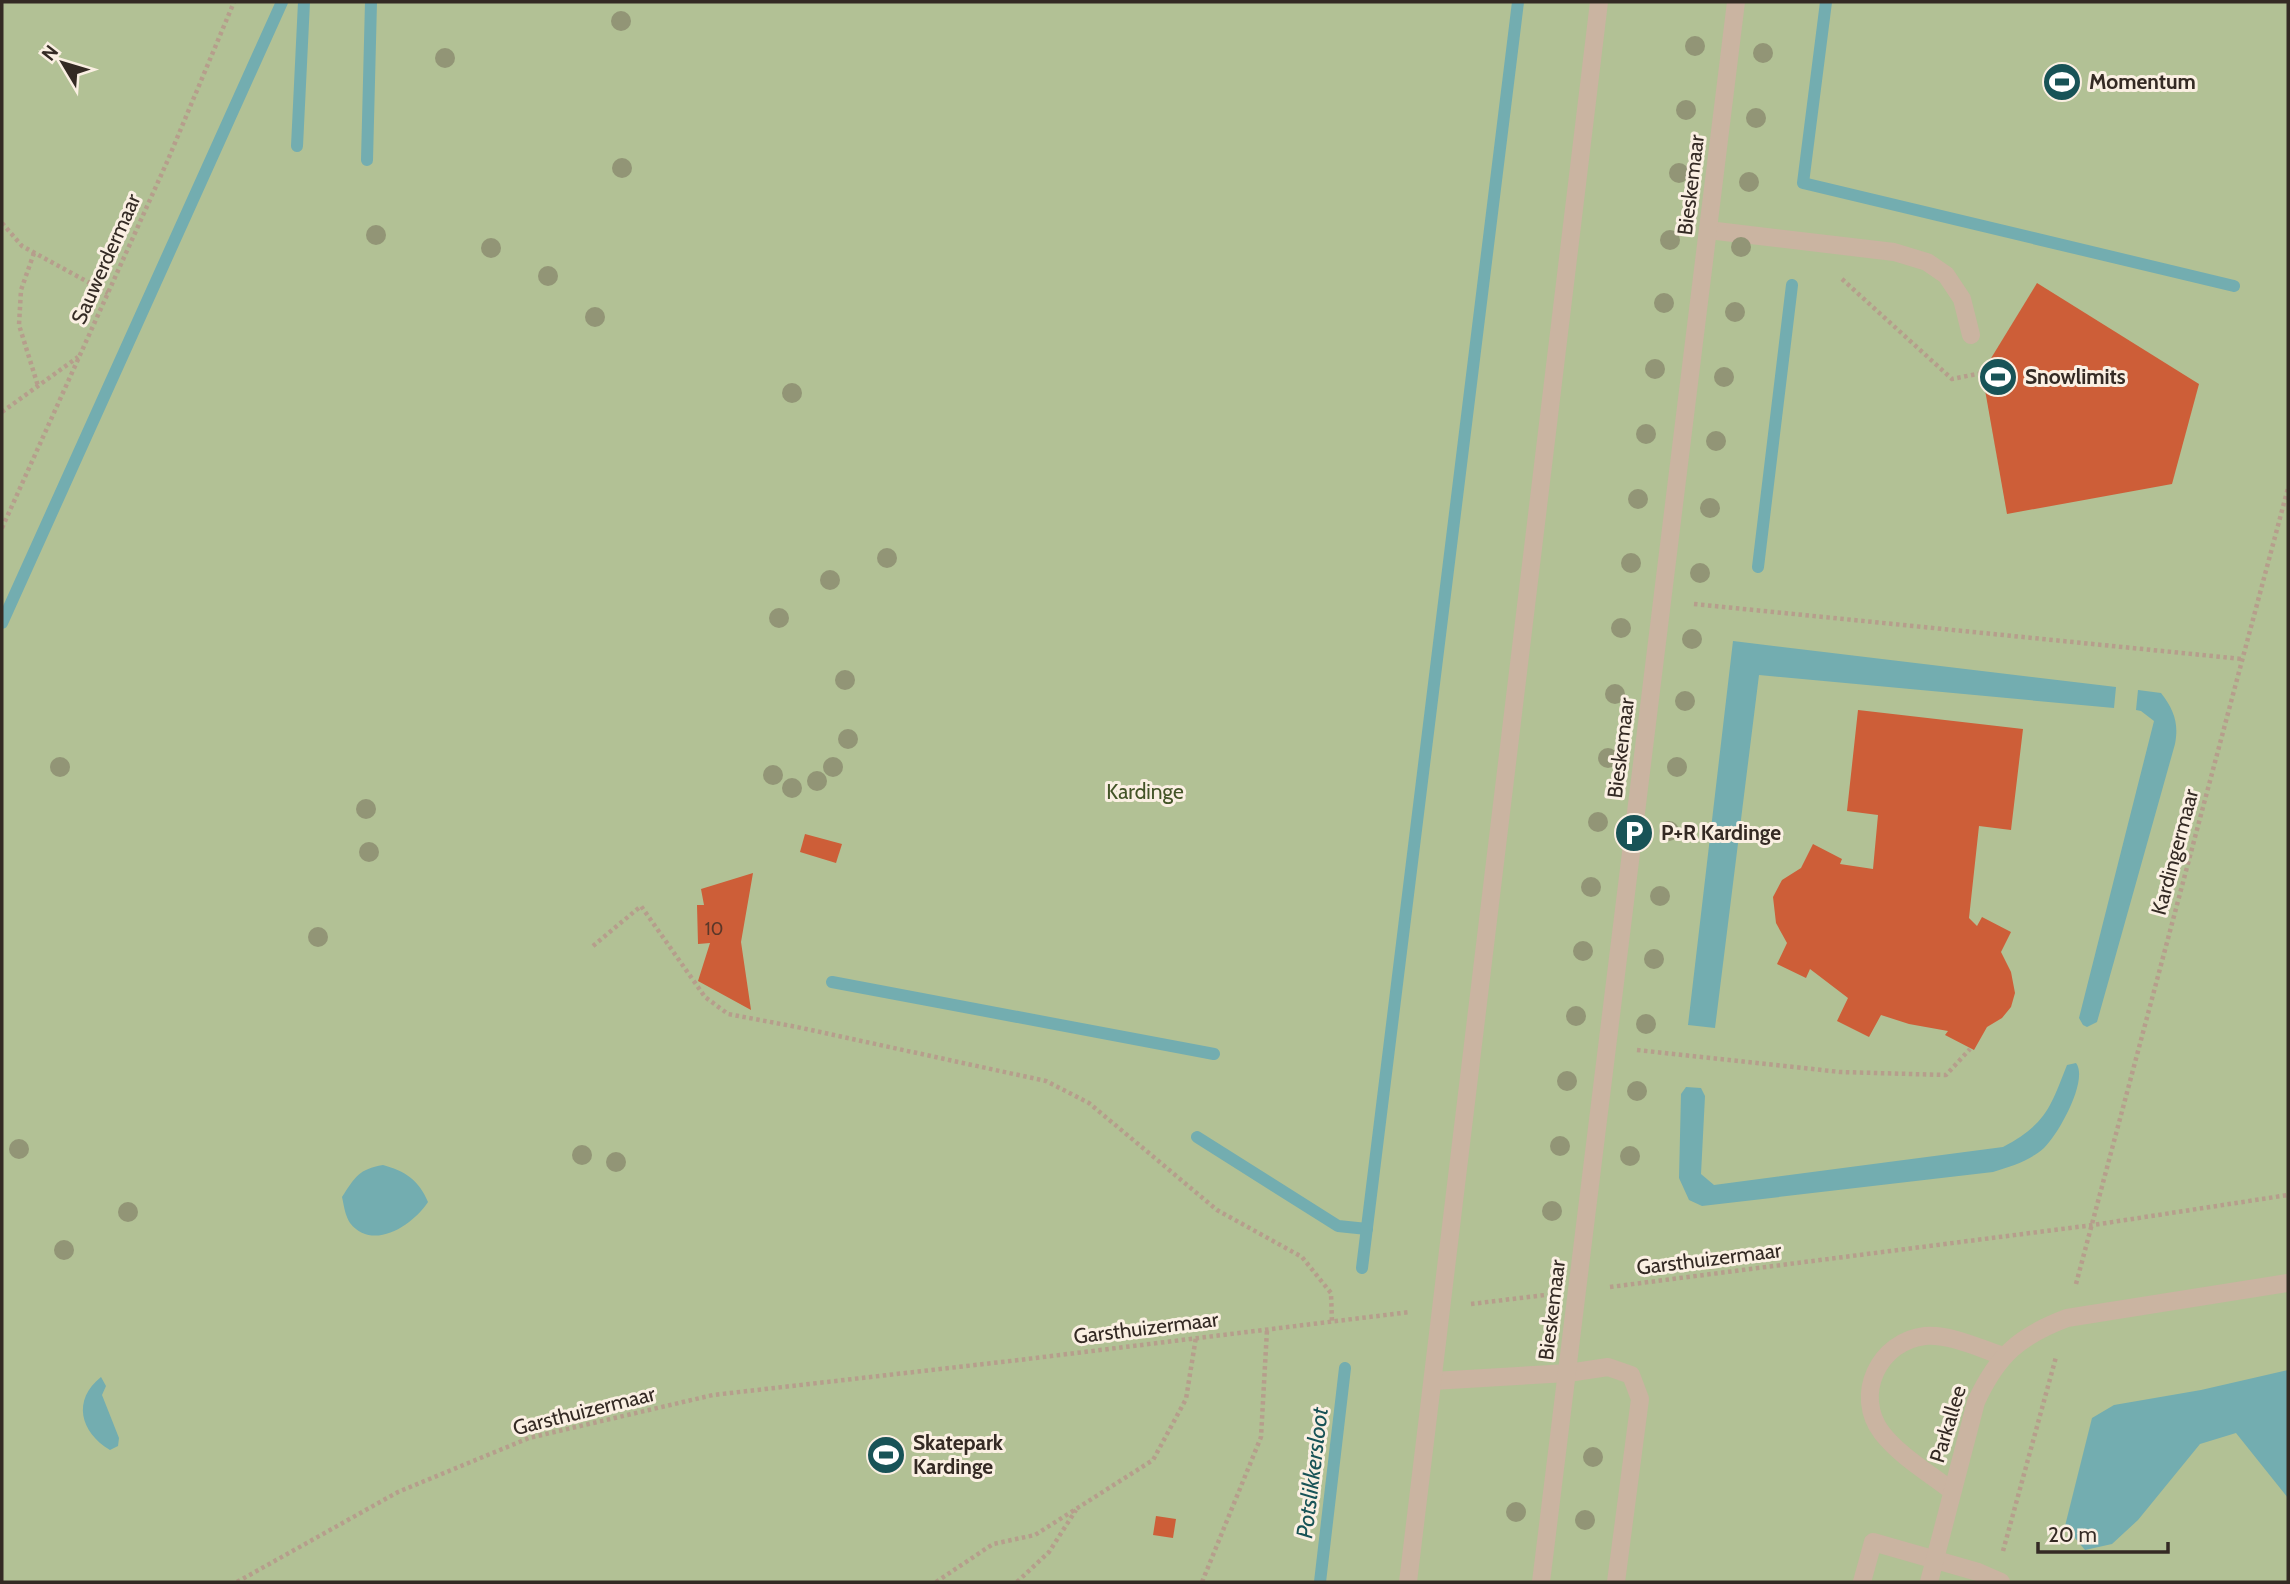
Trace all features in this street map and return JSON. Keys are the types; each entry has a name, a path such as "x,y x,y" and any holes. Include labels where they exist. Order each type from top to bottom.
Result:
{"lane":[{"path":"1408,1582 1599,2"},
{"name":"Bieskemaar","path":"1541,1582 1736,2"},
{"path":"1708,230 1894,252 1927,262 1946,275 1962,299 1971,335"},
{"name":"Parkallee","path":"1929,1582 1976,1402 1987,1378 2003,1356 2022,1339 2067,1318 2288,1283"},
{"path":"1952,1491 1883,1434 1874,1420 1870,1404 1874,1372 1882,1359 1895,1347 1910,1339 1927,1336 1945,1338 2003,1356"},
{"path":"1433,1381 1568,1373 1608,1367 1631,1375 1640,1399 1616,1582"},
{"path":"1862,1582 1873,1542 1979,1572 1998,1581"}],"path":[{"name":"Sauwerdermaar","path":"2,524 167,162 234,2"},
{"path":"2,223 22,246 108,293"},
{"path":"34,253 21,290 19,326 38,386"},
{"path":"1840,278 1952,379 1982,373"},
{"path":"2,412 79,356"},
{"name":"Kardingermaar","path":"2067,1318 2288,488"},
{"path":"1662,601 2242,659"},
{"path":"593,946 641,906 705,997 729,1014 1046,1081 1090,1103 1217,1210 1302,1257 1331,1293 1332,1322"},
{"path":"1609,1046 1840,1072 1946,1075 1970,1049"},
{"path":"2093,1225 2288,1195"},
{"name":"Garsthuizermaar","path":"237,1582 398,1492 529,1438 713,1395 1576,1292 2093,1225"},
{"path":"1998,1581 2067,1318"},
{"path":"1202,1582 1261,1437 1267,1330"},
{"path":"936,1582 993,1544 1035,1535 1153,1460 1186,1399 1196,1337"},
{"path":"1017,1582 1049,1552 1077,1508"}],"green space":[{"name":"Kardinge","path":"2,2 2288,2 2288,1582 2,1582"}],"water":[{"path":"1733,641 2116,687 2114,708 1759,675 1715,1028 1688,1025"},
{"path":"2138,690 2161,693 2176,723 2175,744 2097,1022 2087,1027 2079,1018 2154,721 2136,710"},
{"path":"2076,1063 2079,1071 2075,1094 2064,1120 2050,1141 2026,1160 1993,1172 1702,1206 1689,1200 1679,1178 1681,1094 1686,1087 1701,1088 1705,1096 1701,1174 1714,1185 2003,1147 2029,1131 2045,1114 2067,1065"},
{"path":"383,1165 410,1178 428,1202 403,1226 381,1235 370,1235 359,1231 350,1223 342,1197 358,1175"},
{"path":"2288,1370 2288,1498 2236,1433 2200,1444 2138,1520 2112,1544 2085,1550 2065,1526 2092,1418 2114,1405 2201,1390"},
{"path":"101,1377 106,1386 102,1395 119,1438 118,1446 110,1450 92,1434 83,1415 86,1396"}],"building":[{"path":"2037,283 2199,384 2172,484 2007,514 1982,373"},
{"path":"1858,710 2023,729 2011,830 1979,826 1969,918 1977,926 1982,917 2011,932 2001,952 2011,972 2015,993 2011,1007 2002,1018 1987,1027 1974,1050 1945,1035 1948,1031 1909,1024 1881,1015 1869,1037 1837,1021 1848,998 1810,969 1806,978 1777,964 1787,943 1776,923 1773,897 1782,880 1801,868 1813,844 1842,859 1840,864 1873,869 1878,815 1847,811"},
{"path":"805,834 842,844 836,863 800,852"},
{"path":"753,873 741,942 751,1010 698,981 710,943 698,944 697,905 704,905 701,889"},
{"path":"1156,1516 1176,1519 1173,1538 1153,1535"}],"waterway":[{"path":"2,623 282,2"},
{"path":"297,146 304,2"},
{"path":"367,160 371,2"},
{"path":"1362,1268 1518,2"},
{"path":"1826,2 1803,183 2234,286"},
{"path":"1758,567 1792,285"},
{"path":"832,982 1214,1054"},
{"path":"1197,1137 1338,1226 1367,1229"},
{"name":"Potslikkersloot","path":"1320,1582 1345,1368"}],"place":[{"name":"Momentum","path":"2062,82"},
{"name":"Snowlimits","path":"1998,377"},
{"name":"P+R Kardinge","path":"1634,833"},
{"name":"Skatepark Kardinge","path":"886,1455"}]}
